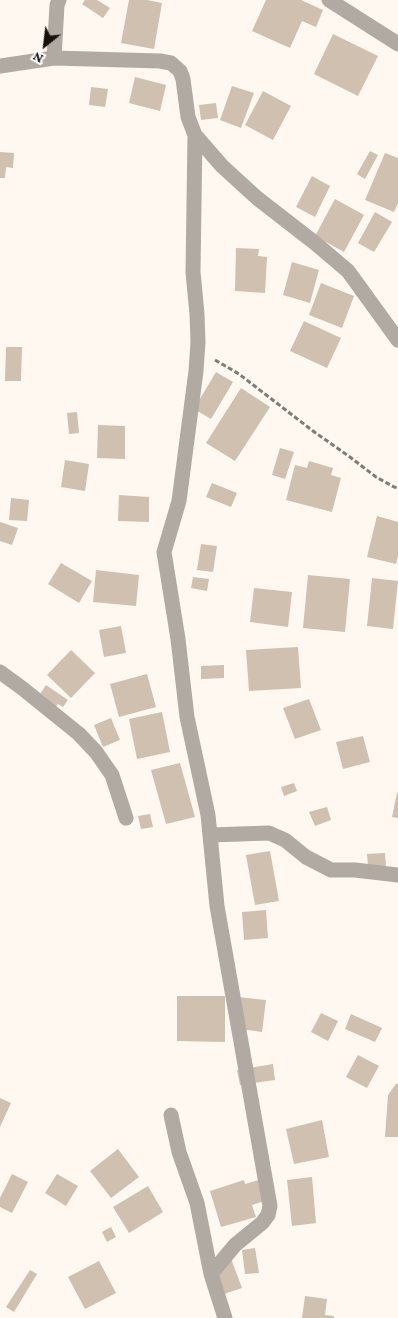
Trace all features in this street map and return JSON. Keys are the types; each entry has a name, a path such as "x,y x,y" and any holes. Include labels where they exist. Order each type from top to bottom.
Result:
{"street":[{"path":"54,58 59,0"},
{"path":"328,0 398,44"},
{"path":"0,66 54,58 160,60 171,64 180,71 183,79 188,117 195,135 222,166 257,198 348,271 398,340"},
{"path":"195,135 193,272 197,314 196,371 179,501 164,552 178,639 187,717 208,815 217,906 270,1206 268,1215 262,1223 235,1245 211,1274"},
{"path":"0,672 79,734 96,752 112,775 126,818"},
{"path":"210,835 269,833 286,840 306,857 330,870 355,870 398,875"},
{"path":"171,1115 179,1152 197,1202 211,1274 225,1318"}],"path":[{"path":"197,350 239,374 376,478 398,488"}],"building":[{"path":"85,0 97,0 110,8 103,18 82,4"},
{"path":"129,0 147,0 162,3 154,49 121,43"},
{"path":"266,0 301,0 323,10 316,27 302,21 290,48 252,31"},
{"path":"333,34 378,56 358,96 314,74"},
{"path":"135,77 166,85 160,111 129,103"},
{"path":"232,86 254,93 241,128 220,120"},
{"path":"91,87 108,89 105,107 89,105"},
{"path":"263,91 291,106 273,140 245,125"},
{"path":"216,103 218,118 201,120 199,105"},
{"path":"370,151 378,155 365,179 357,174"},
{"path":"0,152 14,153 13,168 6,167 5,178 0,178"},
{"path":"385,153 398,158 398,203 394,212 365,200"},
{"path":"312,176 330,186 315,217 296,207"},
{"path":"335,199 364,215 344,252 315,236"},
{"path":"375,212 392,222 374,252 358,243"},
{"path":"236,248 259,249 258,256 267,257 265,293 235,291"},
{"path":"292,262 319,270 310,303 283,295"},
{"path":"321,283 354,296 342,328 309,315"},
{"path":"304,321 341,338 327,368 290,351"},
{"path":"6,347 22,347 21,381 5,381"},
{"path":"216,372 233,382 211,419 194,409"},
{"path":"241,388 270,407 235,461 206,443"},
{"path":"77,412 79,433 69,434 67,413"},
{"path":"98,425 125,426 125,459 97,458"},
{"path":"280,448 294,452 285,479 272,475"},
{"path":"65,460 89,464 85,491 61,487"},
{"path":"309,461 333,468 331,475 341,478 332,512 286,500 295,465 307,468"},
{"path":"212,483 237,493 231,507 206,497"},
{"path":"119,495 149,497 149,522 118,521"},
{"path":"11,498 29,500 27,521 9,520"},
{"path":"377,516 398,522 398,556 396,564 367,557"},
{"path":"0,522 18,528 12,545 0,541"},
{"path":"201,544 217,546 213,572 197,570"},
{"path":"61,563 92,581 79,603 48,584"},
{"path":"96,570 139,575 136,606 93,602"},
{"path":"308,575 350,579 345,632 303,628"},
{"path":"193,577 209,579 207,591 191,588"},
{"path":"372,578 398,581 393,629 367,626"},
{"path":"254,588 292,592 288,627 250,622"},
{"path":"121,626 126,653 104,657 99,630"},
{"path":"298,647 301,688 249,691 246,650"},
{"path":"71,650 95,673 71,698 47,675"},
{"path":"224,665 224,678 201,679 201,666"},
{"path":"147,674 156,707 119,717 110,684"},
{"path":"46,685 68,700 63,707 58,704 55,708 38,697"},
{"path":"309,699 321,730 295,739 283,708"},
{"path":"162,712 170,752 137,759 129,719"},
{"path":"111,718 120,740 103,747 94,725"},
{"path":"363,736 370,762 343,769 336,742"},
{"path":"180,763 195,817 166,824 151,770"},
{"path":"294,783 297,791 284,796 281,787"},
{"path":"398,793 398,818 392,817"},
{"path":"327,807 331,820 315,826 309,812"},
{"path":"150,814 153,827 141,829 138,816"},
{"path":"270,851 279,901 255,905 246,855"},
{"path":"385,853 386,866 368,866 367,854"},
{"path":"266,910 268,938 244,940 242,912"},
{"path":"177,996 225,996 225,1042 177,1041"},
{"path":"238,997 266,1000 262,1032 234,1028"},
{"path":"321,1013 338,1021 328,1041 311,1032"},
{"path":"351,1014 382,1028 375,1042 345,1029"},
{"path":"358,1055 379,1066 367,1088 346,1077"},
{"path":"273,1064 275,1080 240,1085 237,1070"},
{"path":"398,1084 398,1137 385,1137 388,1095"},
{"path":"0,1098 11,1103 0,1127"},
{"path":"322,1120 329,1157 294,1164 286,1129"},
{"path":"118,1149 139,1177 111,1198 90,1171"},
{"path":"12,1174 28,1182 12,1213 0,1207 0,1198"},
{"path":"57,1174 78,1186 66,1206 45,1193"},
{"path":"312,1177 316,1223 292,1226 287,1180"},
{"path":"262,1179 268,1200 252,1205 256,1217 221,1227 210,1191 244,1180 245,1184"},
{"path":"148,1186 163,1212 129,1233 113,1207"},
{"path":"111,1227 116,1237 107,1242 102,1232"},
{"path":"255,1248 259,1273 245,1274 242,1250"},
{"path":"230,1256 242,1288 221,1295 209,1264"},
{"path":"99,1261 116,1293 85,1309 68,1277"},
{"path":"30,1270 37,1274 14,1312 6,1307"},
{"path":"305,1296 327,1299 325,1315 334,1316 334,1318 302,1318"}]}
